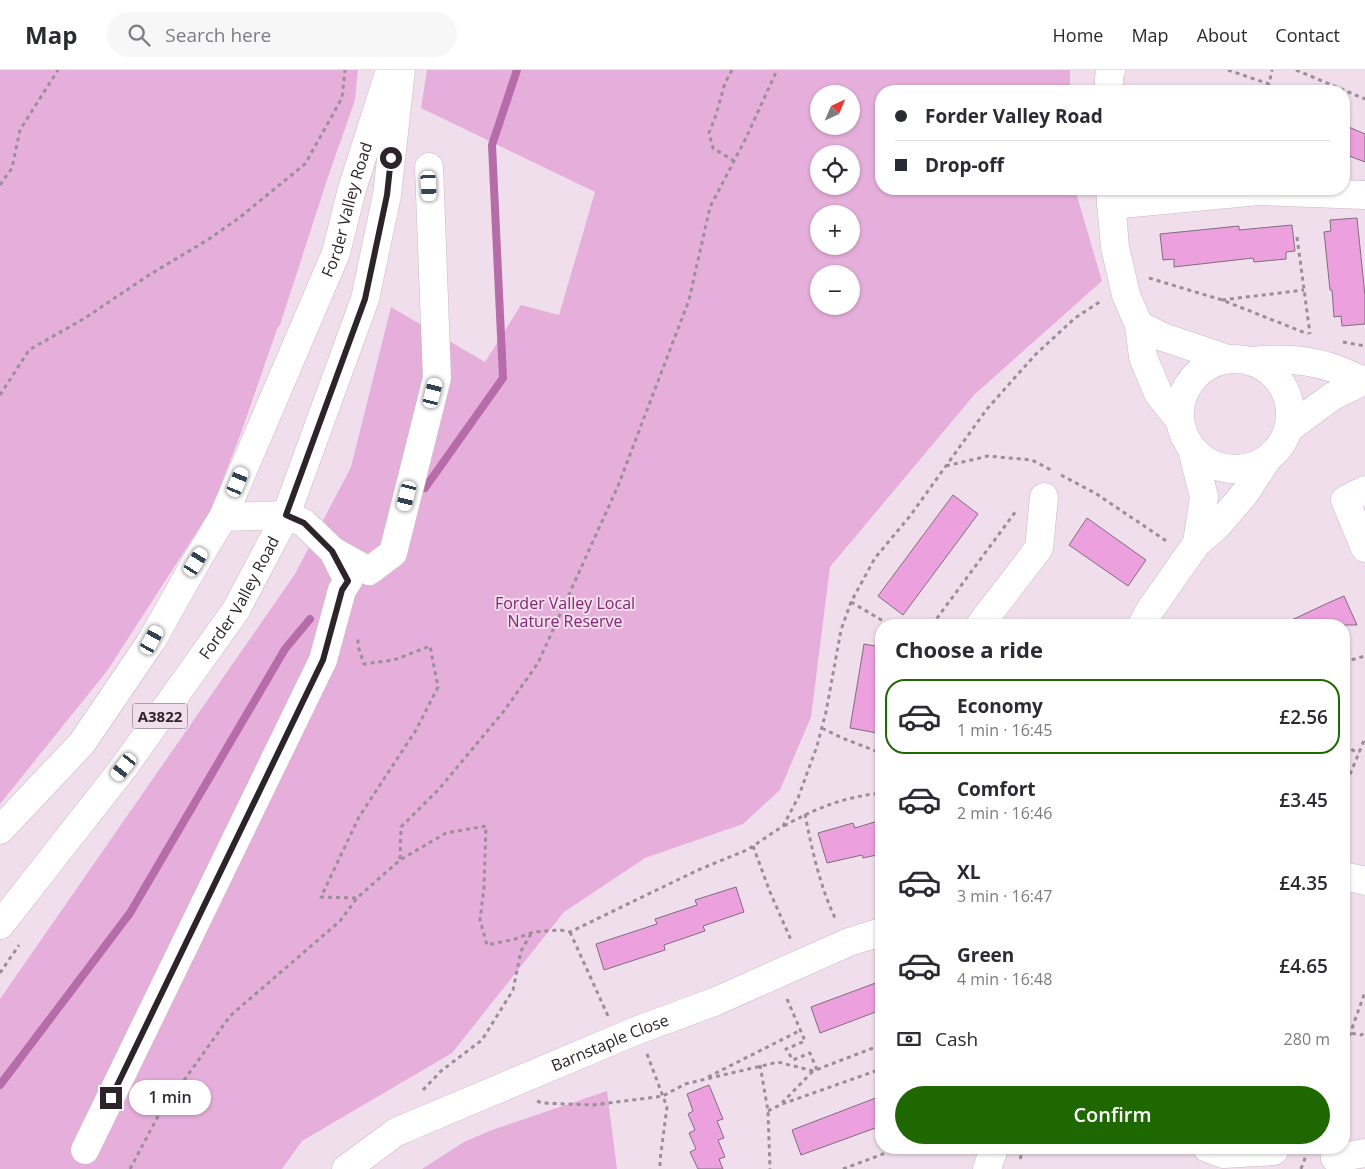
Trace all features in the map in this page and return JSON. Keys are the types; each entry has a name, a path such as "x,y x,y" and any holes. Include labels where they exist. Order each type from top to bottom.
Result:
{"street":[{"name":"Forder Valley Road","path":"0,830 82,743 152,640 223,517 336,253 352,189 390,70"},
{"name":"Forder Valley Road","path":"0,925 124,767 236,610 286,515 365,299 387,195 401,70"},
{"path":"1109,85 1111,70"},
{"path":"223,517 286,515 304,523 332,551 369,571 393,553 437,378 428,167"},
{"path":"1350,194 1365,195"},
{"path":"1160,195 1111,197 1115,247 1126,295 1139,325 1143,357 1158,393 1180,421"},
{"path":"1139,325 1163,337 1240,360 1272,373 1280,382 1289,405 1290,417 1284,440 1268,458 1241,499 1218,525 1197,543 1145,619"},
{"path":"1197,543 1204,497 1192,449 1182,431 1179,410 1181,399 1191,380 1208,365 1240,360 1275,358 1331,367 1365,381"},
{"path":"1288,429 1333,396 1365,381"},
{"path":"1192,449 1211,464 1222,468 1246,468 1268,458"},
{"path":"985,619 1039,548 1044,487"},
{"path":"1365,490 1345,500 1365,548"},
{"path":"85,1150 323,660 342,590 348,581 332,551"},
{"path":"1350,877 1365,881"},
{"name":"Barnstaple Close","path":"346,1169 396,1132 628,1034 714,1002 847,943 875,934"},
{"path":"1335,1158 1365,1153"},
{"path":"987,1169 992,1154"}],"path":[{"path":"0,185 12,168 20,130 58,70"},
{"path":"0,395 30,350 85,318 209,239 239,218 306,164 342,98 345,70"},
{"path":"732,70 725,83 709,133 713,148 734,161"},
{"path":"400,860 401,827 439,789 504,711 538,663 618,486 689,300 710,207 777,70"},
{"path":"1228,70 1269,84 1272,70"},
{"path":"1296,70 1332,85"},
{"path":"1350,93 1365,99"},
{"path":"1297,237 1310,334"},
{"path":"783,826 798,798 822,728 841,630 851,602 874,558 910,516 987,409 1035,355 1075,318 1124,287 1138,275 1222,300 1319,336"},
{"path":"1222,300 1304,290"},
{"path":"1337,340 1365,346"},
{"path":"1044,487 1049,469"},
{"path":"936,619 1016,510"},
{"path":"851,602 880,619"},
{"path":"357,898 321,897 359,817 416,730 438,687 430,646 394,660 364,664 358,646 358,637"},
{"path":"1350,660 1365,656"},
{"path":"822,728 875,751"},
{"path":"1350,776 1365,738"},
{"path":"1350,749 1359,754"},
{"path":"130,1169 157,1118 230,1016 340,921 357,898 400,860 446,833 486,826 484,888 480,920 487,946 533,932 560,930 570,932 698,870 753,846 805,814 856,796 875,794"},
{"path":"805,814 827,900 847,943"},
{"path":"753,846 770,892 789,969 801,1030 805,1040 786,1049 793,1060 810,1053 815,1070"},
{"path":"422,1091 441,1071 482,1040 513,990 521,951 533,932"},
{"path":"570,932 663,1096 667,1107 660,1169"},
{"path":"1365,992 1350,1034 1361,1035 1365,1033"},
{"path":"703,1079 801,1030"},
{"path":"782,1104 815,1070 875,1047"},
{"path":"507,1085 542,1103 593,1105 663,1096 685,1084 778,1062 815,1070"},
{"path":"760,1066 768,1110 770,1169"},
{"path":"768,1110 875,1071"},
{"path":"843,1169 883,1154"},
{"path":"1301,1169 1307,1154"}],"green space":[{"path":"0,70 358,70 355,100 280,325 211,510 107,671 0,804"},
{"name":"Forder Valley Local Nature Reserve","path":"427,70 1070,70 1070,85 875,85 875,195 1077,195 1102,281 974,395 830,567 811,717 780,790 743,824 645,858 564,912 452,1053 302,1141 282,1169 0,1169 0,999 295,574 351,467 391,307 485,362 521,305 559,315 595,192 421,108"},
{"path":"607,1091 617,1169 422,1169 464,1142 492,1130"}],"building":[{"path":"1350,128 1365,134 1365,162 1350,156"},
{"path":"1357,218 1365,296 1365,324 1342,326 1341,316 1334,317 1324,232 1331,231 1330,220"},
{"path":"1292,225 1295,251 1286,252 1286,259 1254,262 1253,258 1174,267 1174,259 1163,260 1160,234 1239,226 1239,230"},
{"path":"953,495 978,514 903,615 878,596"},
{"path":"1087,518 1146,560 1128,586 1069,545"},
{"path":"1344,596 1357,625 1350,625 1350,619 1294,619"},
{"path":"864,644 875,646 875,733 850,728"},
{"path":"875,822 875,855 863,858 862,855 827,863 818,833 853,823 855,828"},
{"path":"736,887 744,912 703,926 705,931 664,945 665,950 604,970 596,944 657,924 655,919 697,905 695,900"},
{"path":"875,983 875,1012 820,1033 811,1007"},
{"path":"709,1085 723,1119 717,1121 724,1138 718,1140 725,1157 719,1159 723,1169 698,1169 690,1152 696,1149 689,1133 695,1130 688,1114 693,1111 687,1094"},
{"path":"875,1098 875,1128 801,1155 792,1130"}],"waterway":[{"path":"425,488 503,378 492,145 517,70"},
{"path":"0,1085 130,913 285,649 310,619"}],"route":[{"path":"111,1098 323,660 342,590 348,581 332,551 304,523 286,515 365,299 387,195 391,158"}]}
